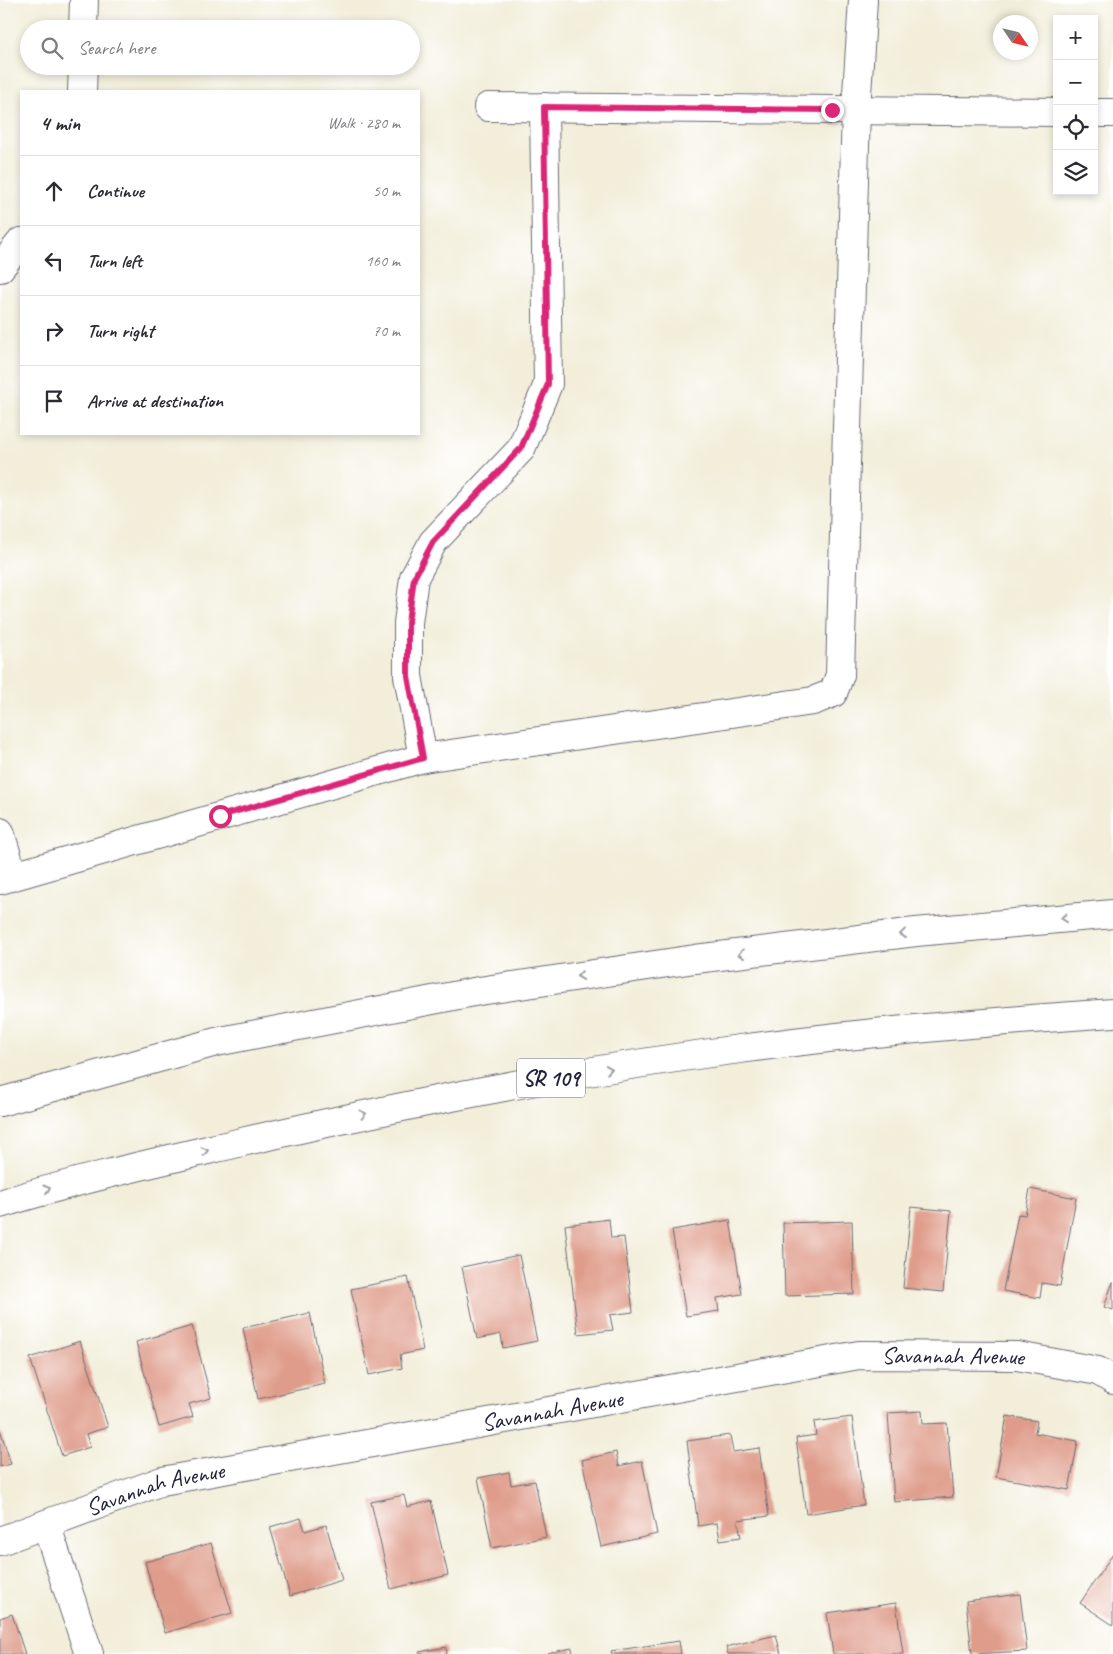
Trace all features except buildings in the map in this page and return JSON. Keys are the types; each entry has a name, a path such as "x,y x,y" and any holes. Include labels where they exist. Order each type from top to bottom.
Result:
{"main road":[{"path":"83,20 84,0"},
{"path":"0,832 6,878 423,758 813,701 833,693 840,675 856,110 862,0"},
{"path":"82,90 83,75"},
{"path":"488,107 1053,112"},
{"path":"423,758 408,676 408,623 414,578 433,542 521,448 548,384 544,107"},
{"path":"1098,113 1113,113"},
{"path":"0,268 20,243"},
{"path":"0,1102 216,1042 479,991 695,959 916,932 1113,914"},
{"name":"SR 109","path":"0,1204 68,1183 369,1112 531,1081 740,1049 964,1024 1113,1013"},
{"name":"Savannah Avenue","path":"0,1542 162,1482 859,1355 1017,1356 1098,1371 1113,1380"},
{"path":"46,1524 90,1654"}],"route":[{"path":"220,816 423,758 408,676 408,623 414,578 433,542 486,489 521,448 548,384 544,107 832,110"}]}
